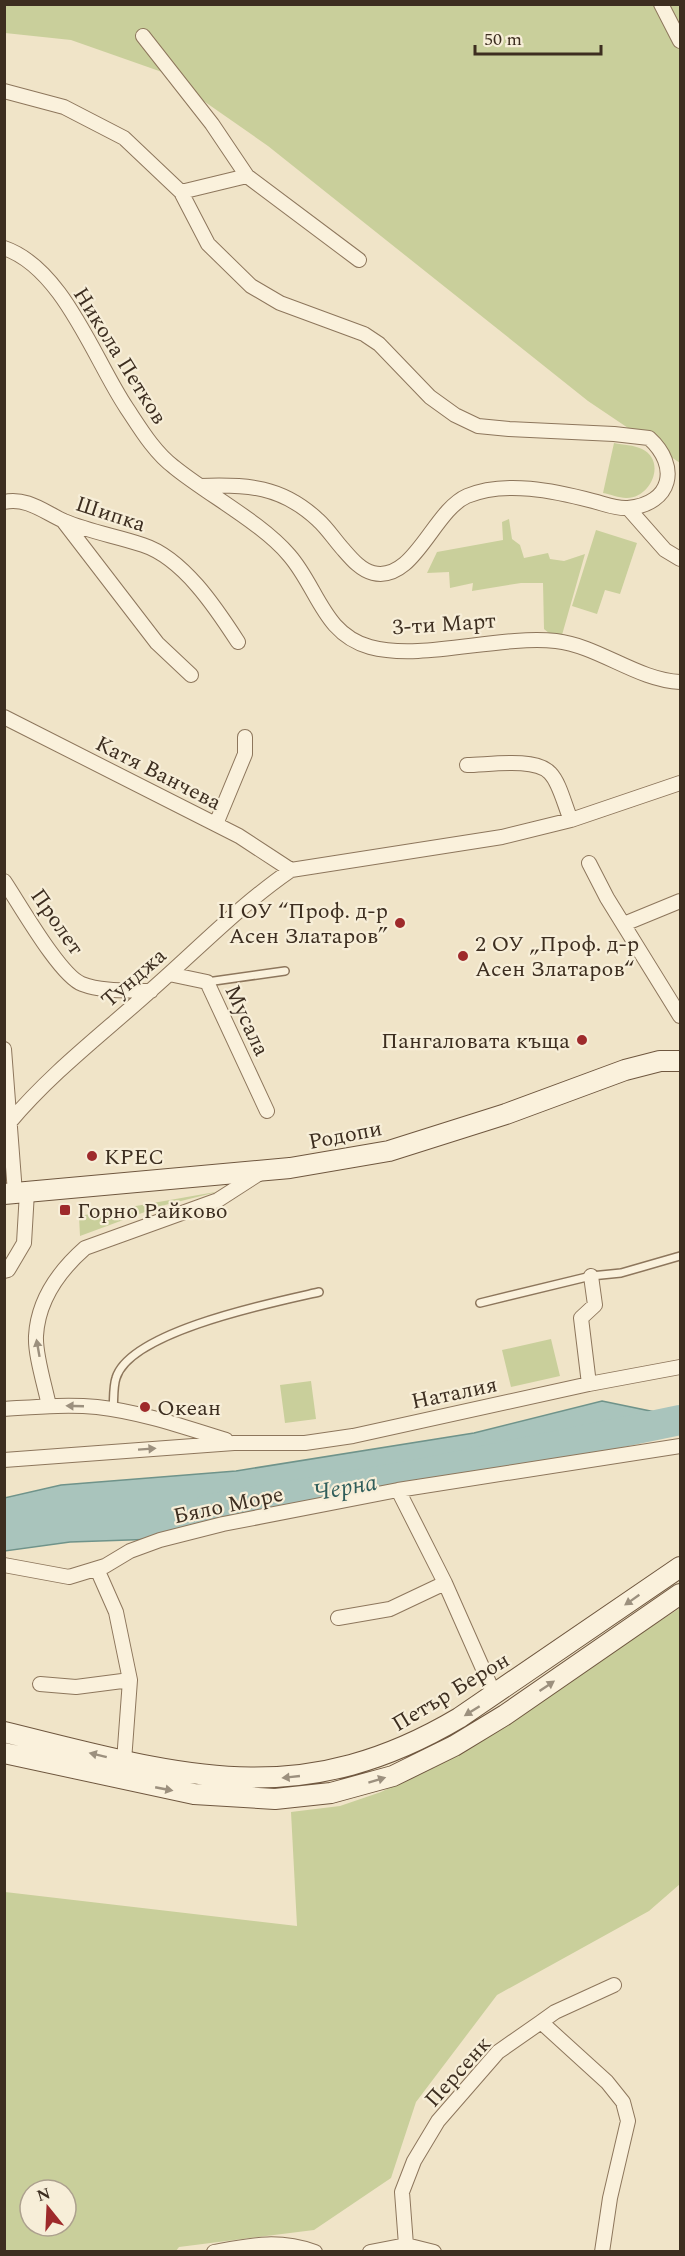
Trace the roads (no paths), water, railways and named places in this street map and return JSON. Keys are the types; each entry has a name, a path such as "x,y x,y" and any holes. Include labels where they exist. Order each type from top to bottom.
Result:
{"main road":[{"name":"Родопи","path":"16,1193 290,1168 389,1151 506,1114 625,1070 660,1061 681,1061"},
{"name":"Петър Берон","path":"4,1732 124,1761 202,1775 234,1778 285,1778 362,1764 422,1740 495,1696 681,1567"},
{"name":"Петър Берон","path":"4,1753 194,1794 266,1799 331,1793 393,1776 454,1746 505,1715 681,1594"}],"street":[{"path":"661,4 681,41"},
{"path":"143,36 213,124 247,176 359,260"},
{"path":"4,91 64,106 124,138 181,192 208,244 251,286 280,303 364,334 379,345 430,397 455,415 478,426 649,438 665,458 670,472 665,487 653,500 628,508 615,508 548,492 511,488 468,496 451,506 414,556 396,571 374,574 357,565 319,520 295,502 266,488 236,485 200,486"},
{"path":"181,192 247,176"},
{"name":"Никола Петков","path":"4,248 27,259 55,288 147,439 172,466 200,486"},
{"name":"3-ти Март","path":"200,486 289,555 332,624 350,639 372,648 400,650 523,639 558,642 645,673 681,682"},
{"name":"Шипка","path":"4,502 23,502 93,533 145,545 179,567 207,597 238,642"},
{"path":"628,508 665,550 681,559"},
{"path":"62,520 157,643 191,675"},
{"name":"Катя Ванчева","path":"4,717 239,836 291,870"},
{"path":"216,824 245,754 245,737"},
{"path":"467,765 531,763 550,773 570,820"},
{"path":"291,870 502,837 570,820 681,783"},
{"path":"589,863 681,1016"},
{"name":"Тунджа","path":"9,1123 60,1067 151,991 263,890 291,870"},
{"name":"Пролет","path":"4,881 55,958 80,984 110,989 151,991"},
{"path":"624,924 681,901"},
{"name":"Мусала","path":"169,974 207,982 267,1111"},
{"path":"4,1049 16,1193 24,1243 8,1270 4,1271"},
{"path":"49,1406 36,1336 48,1288 73,1258 85,1248 218,1200 265,1170"},
{"path":"589,1384 581,1318 595,1305 591,1276"},
{"name":"Наталия","path":"4,1460 234,1443 305,1443 354,1436 589,1384 681,1367"},
{"name":"Наталия","path":"4,1409 49,1406 113,1410 181,1426 234,1443"},
{"name":"Бяло Море","path":"4,1565 69,1577 97,1569 130,1551 160,1540 223,1524 398,1490 681,1446"},
{"path":"398,1490 445,1583 495,1696"},
{"path":"97,1569 116,1612 130,1680 124,1761"},
{"path":"338,1618 390,1610 445,1583"},
{"path":"40,1684 76,1686 130,1680"},
{"name":"Персенк","path":"406,2245 402,2192 414,2161 438,2121 498,2052 555,2012 614,1985"},
{"path":"541,2022 607,2082 623,2102 628,2121 610,2198 603,2252"},
{"path":"214,2252 260,2243 292,2244 315,2252"},
{"path":"370,2252 406,2245 434,2252"}],"lane":[{"path":"207,982 285,971"},
{"path":"480,1303 591,1276 621,1273 681,1256"},
{"path":"113,1410 116,1377 131,1357 182,1329 239,1310 319,1292"}],"water":[{"path":"602,1401 655,1412 575,1438 267,1489 232,1515 158,1539 70,1542 5,1551 4,1498 61,1485 236,1471 474,1433"}],"waterway":[{"name":"Черна","path":"208,1509 415,1475 680,1420"}],"place":[{"name":"II ОУ “Проф. д-р Асен Златаров”","path":"400,923"},
{"name":"2 ОУ „Проф. д-р Асен Златаров“","path":"463,956"},
{"name":"Пангаловата къща","path":"582,1040"},
{"name":"КРЕС","path":"92,1156"},
{"name":"Горно Райково","path":"65,1210"},
{"name":"Океан","path":"145,1407"}]}
